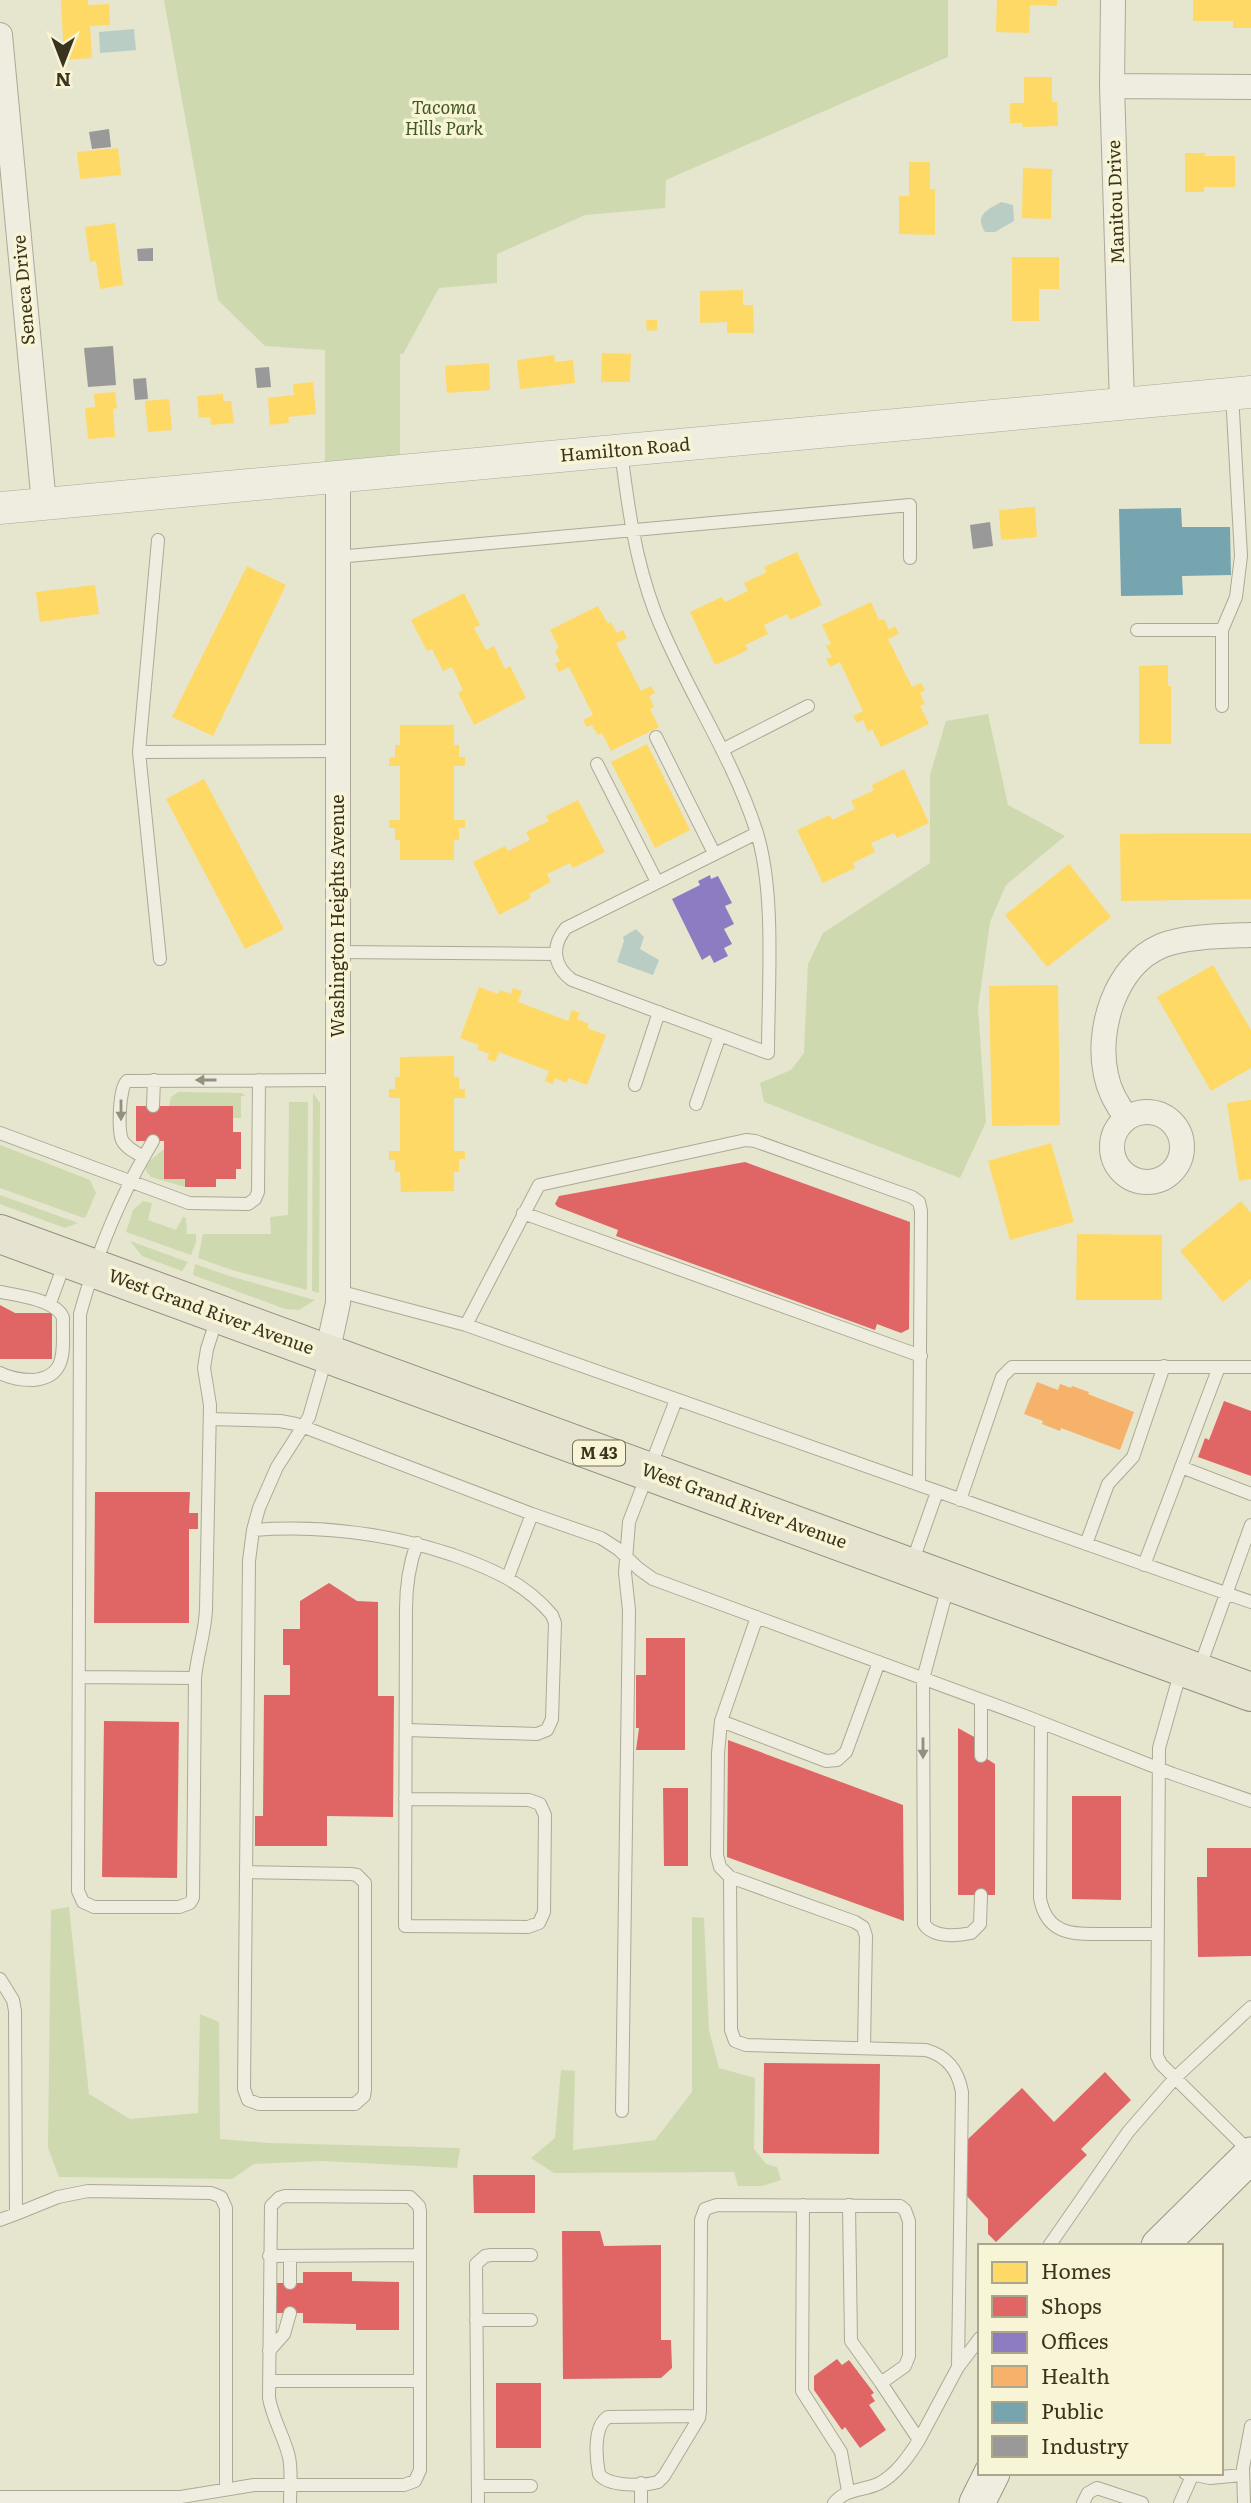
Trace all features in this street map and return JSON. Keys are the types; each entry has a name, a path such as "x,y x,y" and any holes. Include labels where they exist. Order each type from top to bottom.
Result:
{"main road":[{"name":"West Grand River Avenue","path":"0,1234 1251,1692"},
{"path":"1161,2244 1251,2154"},
{"path":"977,2503 991,2475"}],"street":[{"name":"Manitou Drive","path":"1113,0 1112,86 1122,404"},
{"name":"Seneca Drive","path":"0,35 44,504"},
{"path":"1112,86 1251,87"},
{"name":"Hamilton Road","path":"0,508 1241,393"},
{"name":"Washington Heights Avenue","path":"327,1354 338,1303 338,477"},
{"path":"1126,1118 1112,1094 1103,1061 1108,1013 1120,986 1139,962 1161,946 1219,936 1251,935"}],"lane":[{"path":"1222,706 1222,630 1236,597 1241,556 1241,393"},
{"path":"621,450 631,529 656,613 738,783 757,832 768,910 768,1053 572,980 561,969 555,954 560,936 566,928 757,832"},
{"path":"337,558 910,505 910,558"},
{"path":"158,540 139,752 160,959"},
{"path":"1138,630 1222,630"},
{"path":"722,750 808,706"},
{"path":"656,737 714,853"},
{"path":"139,752 337,751"},
{"path":"597,764 657,882"},
{"path":"338,952 555,954"},
{"path":"635,1085 659,1012"},
{"path":"696,1104 720,1035"},
{"path":"153,1106 154,1080"},
{"path":"0,1133 194,1204 244,1204 253,1202 258,1192 259,1080"},
{"path":"144,1157 127,1147 121,1136 121,1090 127,1081 338,1080"},
{"path":"466,1325 537,1187 546,1182 748,1140 898,1192 916,1199 921,1211 919,1485"},
{"path":"50,1303 80,1264 153,1141"},
{"path":"523,1213 921,1356"},
{"path":"80,1264 79,1891 83,1902 94,1907 179,1907 190,1903 193,1898 195,1678 196,1658 206,1619 209,1419 205,1358 218,1314"},
{"path":"338,1291 466,1325 1251,1602"},
{"path":"0,1292 50,1303 62,1315 62,1356 59,1368 49,1376 38,1379 15,1379 0,1373"},
{"path":"246,1872 351,1874 362,1878 365,1883 365,2090 364,2096 355,2104 259,2104 245,2095 246,1872 249,1561 259,1508 276,1467 309,1417 327,1354"},
{"path":"960,1500 1002,1377 1008,1369 1017,1366 1251,1367"},
{"path":"1086,1544 1108,1483 1133,1457 1164,1366"},
{"path":"1144,1564 1219,1367"},
{"path":"622,2110 629,1610 625,1555 629,1522 676,1399"},
{"path":"209,1419 280,1421 303,1427 601,1538 653,1579 1251,1801"},
{"path":"1181,1467 1251,1494"},
{"path":"911,1567 937,1492"},
{"path":"508,1577 532,1514"},
{"path":"1251,1525 1226,1594 1161,1734 1158,1768 1157,1934 1157,2056 1175,2078 1251,2154"},
{"path":"253,1530 337,1529 417,1543 496,1570 550,1612 554,1619 551,1725 547,1730 537,1734 405,1730"},
{"path":"405,1799 529,1800 540,1804 545,1815 544,1912 539,1923 528,1927 405,1926 405,1799 405,1730 406,1592 417,1543"},
{"path":"949,1581 923,1679 924,1924 927,1929 938,1934 971,1933 980,1924 981,1895"},
{"path":"757,1617 721,1721 717,1855 720,1867 730,1877 863,1927 866,1936 864,2048"},
{"path":"721,1721 826,1761 838,1760 846,1752 879,1662"},
{"path":"79,1677 195,1678"},
{"path":"981,1701 981,1756"},
{"path":"1041,1723 1040,1898 1046,1917 1060,1929 1076,1934 1157,1934"},
{"path":"730,1877 731,2030 735,2041 746,2045 926,2050 936,2053 952,2066 960,2082 958,2367"},
{"path":"0,1979 13,2000 15,2011 16,2214"},
{"path":"1050,2244 1128,2132 1175,2078 1251,2007"},
{"path":"0,2220 58,2197 88,2192 211,2193 221,2197 226,2208 226,2489"},
{"path":"0,2497 181,2497 254,2485 290,2485 404,2485 415,2481 420,2470 420,2211 410,2197 285,2196 271,2206 269,2381 272,2414 288,2455 290,2485 290,2503"},
{"path":"699,2416 614,2416 603,2420 598,2431 599,2474 608,2482 655,2483 662,2479 699,2416 702,2214 705,2209 717,2204 900,2206 908,2215 909,2221 908,2360 902,2368 881,2383"},
{"path":"803,2205 802,2391 841,2452 848,2491"},
{"path":"849,2205 851,2341 919,2440"},
{"path":"269,2256 420,2255"},
{"path":"478,2503 475,2270 480,2259 491,2255 531,2255"},
{"path":"290,2256 290,2283"},
{"path":"269,2351 284,2334 290,2313"},
{"path":"476,2320 531,2320"},
{"path":"834,2503 848,2491 885,2480 905,2460 919,2440 958,2367 978,2341"},
{"path":"269,2381 420,2381"},
{"path":"1244,2503 1244,2451 1251,2426"},
{"path":"1180,2503 1189,2475 1210,2478 1242,2476"},
{"path":"641,2483 641,2503"},
{"path":"478,2486 531,2486"},
{"path":"1083,2503 1088,2493 1102,2488 1142,2503"}],"green space":[{"name":"Tacoma Hills Park","path":"164,0 948,0 948,57 666,180 665,208 585,215 497,254 497,283 439,288 403,354 400,354 400,457 325,465 325,350 265,346 218,300"},
{"path":"988,714 1008,805 1065,836 1006,885 990,922 978,1008 986,1122 960,1178 764,1102 760,1083 791,1070 804,1053 808,964 823,933 930,863 930,775 946,721"},
{"path":"178,1092 242,1093 245,1096 241,1096 241,1118 233,1118 232,1106 169,1106 171,1097"},
{"path":"313,1093 320,1103 319,1293 312,1291"},
{"path":"289,1102 308,1102 307,1290 198,1258 203,1234 271,1234 270,1217 288,1215"},
{"path":"0,1145 90,1180 96,1193 86,1216 84,1218 0,1188"},
{"path":"164,1149 164,1179 185,1179 185,1187 151,1177 146,1171 146,1164"},
{"path":"0,1195 78,1223 65,1228 0,1204"},
{"path":"143,1201 152,1203 148,1220 176,1230 183,1217 186,1218 187,1234 196,1234 191,1255 126,1232 133,1210"},
{"path":"130,1241 188,1262 182,1271 142,1256"},
{"path":"195,1264 315,1300 299,1310 285,1309 193,1275"},
{"path":"69,1907 89,2094 130,2119 198,2113 200,2014 219,2022 220,2139 269,2143 460,2148 457,2168 323,2161 254,2164 232,2179 59,2177 48,2148 51,1910"},
{"path":"692,1917 704,1918 709,2030 719,2068 755,2078 754,2149 766,2164 777,2167 781,2180 762,2186 738,2186 734,2172 554,2173 531,2158 555,2138 561,2070 575,2071 573,2150 655,2140 692,2092"}],"shaded area":[{"path":"134,29 136,50 100,53 99,32"},
{"path":"1001,202 1013,205 1014,221 995,232 985,232 982,217"},
{"path":"636,929 644,937 640,949 659,960 653,975 617,962 623,937"}],"building: Homes":[{"path":"61,0 88,0 88,5 109,4 110,25 90,26 92,58 64,60"},
{"path":"997,0 1057,0 1057,6 1030,5 1029,33 996,32"},
{"path":"1193,0 1251,0 1251,28 1233,28 1233,21 1193,21"},
{"path":"1024,77 1052,77 1052,102 1057,102 1058,126 1023,127 1022,123 1010,123 1010,103 1024,103"},
{"path":"118,148 121,175 80,179 77,152"},
{"path":"1185,153 1235,156 1235,187 1204,187 1204,192 1185,192"},
{"path":"909,162 930,162 930,189 935,189 935,235 899,234 899,196 909,196"},
{"path":"1023,168 1052,169 1051,219 1022,218"},
{"path":"115,223 123,285 100,289 96,261 90,262 85,227"},
{"path":"1012,257 1059,257 1059,289 1039,289 1039,321 1012,321"},
{"path":"743,290 743,305 753,305 754,333 727,333 727,322 700,323 700,291"},
{"path":"646,320 657,320 657,330 647,331"},
{"path":"602,353 631,354 630,382 601,382"},
{"path":"554,355 555,362 573,360 575,383 520,389 517,360"},
{"path":"489,363 490,390 447,393 445,366"},
{"path":"313,382 316,414 288,417 289,423 270,425 268,398 294,395 293,384"},
{"path":"115,392 115,437 88,439 85,408 95,407 94,394"},
{"path":"223,394 223,401 231,401 234,423 211,425 210,417 199,418 197,396"},
{"path":"169,399 172,430 148,432 145,401"},
{"path":"1035,507 1037,537 1001,540 999,510"},
{"path":"797,552 822,605 790,620 787,614 764,625 768,634 745,645 748,650 715,665 690,612 722,597 725,602 748,591 744,583 767,572 764,567"},
{"path":"247,566 286,585 213,736 172,717"},
{"path":"95,585 99,614 40,622 36,592"},
{"path":"464,593 480,625 474,628 486,650 494,646 505,669 510,666 526,698 474,725 458,693 463,690 452,667 443,671 432,649 427,651 411,620"},
{"path":"871,602 879,620 884,619 889,630 895,626 899,634 888,639 912,687 921,683 925,690 920,693 925,704 920,706 929,724 881,747 872,729 868,732 863,720 857,723 853,716 863,711 840,662 830,667 826,659 832,657 826,646 831,644 822,625"},
{"path":"598,606 608,624 611,622 617,633 623,630 627,638 616,643 641,691 651,686 655,693 649,696 654,707 650,709 659,727 611,751 602,733 598,735 592,725 587,727 583,720 593,715 569,667 559,672 555,664 560,661 555,651 559,648 550,630"},
{"path":"1168,665 1168,686 1171,686 1171,744 1139,744 1139,666"},
{"path":"400,725 454,725 454,745 459,745 459,757 465,757 465,766 454,766 454,820 465,820 465,828 459,828 459,840 454,840 454,860 400,860 400,840 395,840 395,828 389,828 389,820 400,820 400,766 389,766 389,758 395,757 395,745 400,745"},
{"path":"647,744 690,830 655,848 611,762"},
{"path":"904,769 929,823 897,838 894,833 871,843 875,852 853,863 855,868 823,883 797,830 830,815 832,820 855,809 851,801 874,790 872,785"},
{"path":"204,779 284,929 245,949 166,799"},
{"path":"578,800 605,852 573,868 570,863 547,874 551,882 529,894 531,898 499,915 473,862 505,846 508,851 530,840 526,832 549,821 546,816"},
{"path":"1251,833 1251,899 1121,901 1120,834"},
{"path":"1069,864 1111,917 1047,967 1005,915"},
{"path":"1213,965 1251,1030 1251,1068 1211,1091 1157,997"},
{"path":"1058,985 1060,1125 992,1126 989,986"},
{"path":"479,987 498,994 500,990 511,994 513,988 522,991 518,1002 568,1021 572,1010 580,1013 577,1019 589,1024 587,1028 606,1035 587,1085 568,1078 567,1083 555,1078 553,1084 545,1081 549,1071 499,1052 495,1062 487,1059 489,1054 477,1049 479,1045 460,1038"},
{"path":"454,1056 454,1077 459,1077 459,1089 465,1089 465,1098 454,1098 454,1151 465,1151 465,1159 459,1159 459,1172 454,1172 454,1191 401,1192 400,1172 395,1172 395,1160 389,1160 389,1151 400,1151 400,1098 389,1098 389,1089 395,1089 395,1077 400,1077 400,1057"},
{"path":"1251,1100 1251,1179 1239,1181 1227,1103"},
{"path":"1051,1143 1074,1222 1010,1240 988,1161"},
{"path":"1241,1201 1251,1213 1251,1279 1223,1302 1180,1251"},
{"path":"1077,1234 1162,1235 1162,1300 1076,1300"}],"building: Shops":[{"path":"136,1106 233,1106 233,1132 241,1132 241,1169 236,1169 236,1179 216,1179 216,1187 185,1187 185,1179 164,1179 164,1141 136,1141"},
{"path":"745,1162 910,1222 909,1329 901,1333 877,1324 875,1330 616,1236 618,1230 555,1204 559,1196"},
{"path":"0,1305 15,1313 52,1313 52,1359 0,1359"},
{"path":"1224,1401 1251,1411 1251,1476 1198,1457 1205,1438 1209,1440"},
{"path":"95,1492 190,1492 189,1513 198,1513 198,1529 189,1529 189,1623 94,1623"},
{"path":"329,1583 357,1601 378,1602 378,1696 394,1696 393,1817 327,1816 327,1846 255,1846 255,1816 263,1816 264,1695 290,1695 290,1665 283,1665 283,1629 300,1629 300,1601"},
{"path":"646,1638 685,1638 685,1750 636,1750 639,1728 636,1728 636,1675 646,1675"},
{"path":"104,1721 179,1722 177,1878 102,1877"},
{"path":"958,1728 976,1738 976,1752 995,1764 995,1895 958,1895"},
{"path":"728,1740 903,1805 904,1921 727,1857"},
{"path":"663,1788 688,1788 688,1866 664,1866"},
{"path":"1072,1796 1121,1796 1121,1900 1072,1899"},
{"path":"1207,1848 1251,1848 1251,1956 1198,1957 1197,1877 1207,1877"},
{"path":"764,2063 880,2064 879,2154 763,2153"},
{"path":"1105,2072 1131,2100 1081,2149 1087,2155 996,2242 988,2234 988,2219 966,2195 967,2140 1022,2088 1054,2122"},
{"path":"473,2175 535,2175 535,2213 474,2213"},
{"path":"562,2231 600,2231 604,2246 661,2245 661,2340 671,2340 672,2368 661,2378 563,2379"},
{"path":"303,2272 352,2272 352,2281 399,2282 399,2330 356,2330 356,2324 303,2323 303,2313 272,2313 272,2283 303,2283"},
{"path":"837,2359 842,2365 849,2360 874,2393 871,2395 875,2401 869,2405 886,2430 860,2448 845,2427 842,2430 814,2390 814,2376"},
{"path":"496,2383 541,2383 541,2448 496,2448"}],"building: Offices":[{"path":"710,875 711,879 718,876 732,903 725,906 734,924 724,929 732,944 724,948 728,956 714,963 710,955 702,960 672,899 700,885 698,881"}],"building: Health":[{"path":"1037,1382 1058,1390 1060,1384 1071,1388 1072,1386 1134,1412 1120,1450 1061,1428 1060,1431 1024,1414"}],"building: Public":[{"path":"1181,508 1182,527 1230,527 1231,575 1182,576 1183,595 1121,596 1119,509"}],"building: Industry":[{"path":"109,129 111,147 92,149 89,132"},
{"path":"153,248 153,261 138,261 137,249"},
{"path":"113,346 116,385 88,387 84,348"},
{"path":"269,367 271,387 257,388 255,368"},
{"path":"146,378 148,399 135,400 133,379"},
{"path":"990,522 993,546 973,549 970,525"}]}
